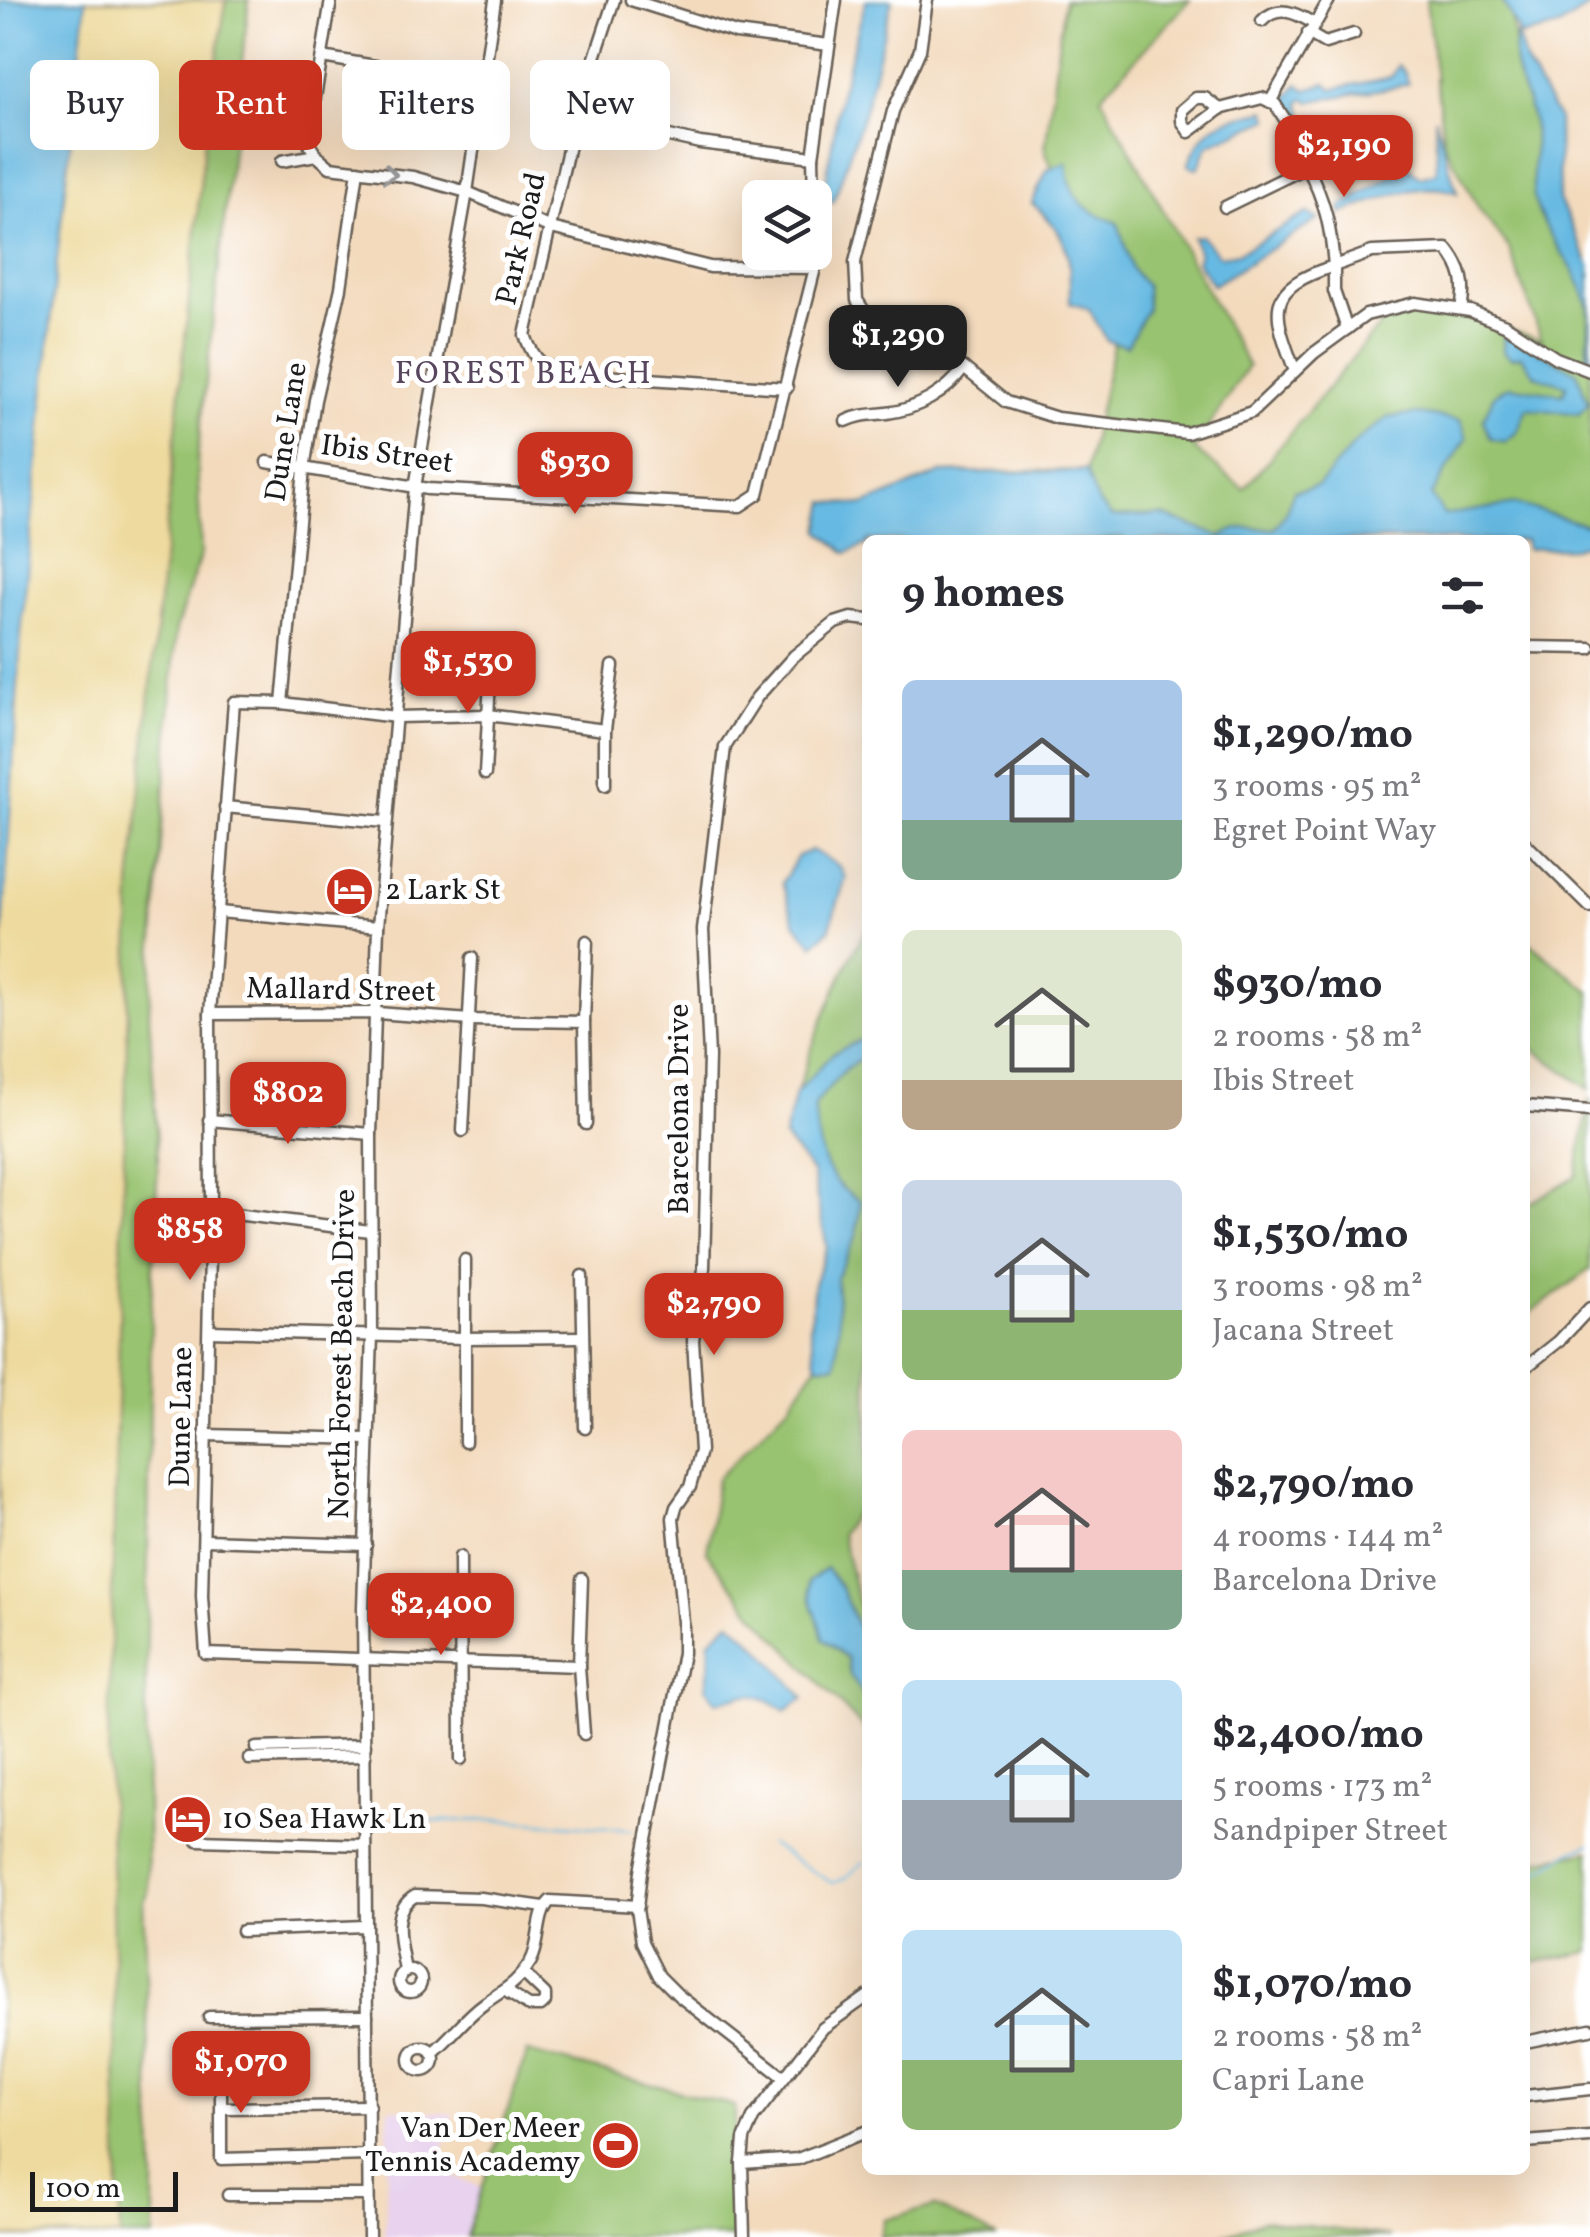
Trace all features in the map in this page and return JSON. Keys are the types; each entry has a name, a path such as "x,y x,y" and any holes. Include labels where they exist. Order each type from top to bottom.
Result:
{"street":[{"path":"331,0 309,134 316,155 330,167 413,177 467,192 551,228 710,267 742,267"},
{"name":"North Forest Beach Drive","path":"485,60 494,0"},
{"name":"Park Road","path":"594,60 614,0"},
{"path":"632,0 736,34 829,45"},
{"path":"814,180 813,157 836,0"},
{"path":"926,0 920,50 893,111 855,262 857,300 868,317 964,368 1006,402 1057,418 1188,434 1252,412 1366,315 1415,303 1460,310 1506,325 1556,358 1590,372"},
{"path":"1270,102 1329,0"},
{"path":"1262,21 1276,11 1294,12 1326,43 1354,34"},
{"path":"322,57 342,60"},
{"path":"1220,109 1262,98 1290,126 1326,209 1334,291 1348,328"},
{"path":"670,136 813,157"},
{"path":"1225,208 1348,146 1364,142 1382,156"},
{"name":"North Forest Beach Drive","path":"369,2237 364,1659 372,1335 371,1134 378,927 415,487 472,150"},
{"name":"Park Road","path":"568,150 526,335 532,353 546,368 572,374 787,388"},
{"path":"282,162 316,155"},
{"name":"Dune Lane","path":"358,170 341,288 314,400 304,469 282,704 234,702 210,1014 211,1211 202,1596 206,1654 364,1659"},
{"path":"1296,371 1277,309 1282,295 1312,273 1372,252 1448,249 1460,265 1464,281 1460,310"},
{"path":"787,388 815,270"},
{"path":"846,420 860,414 889,413 919,405 952,385 964,368"},
{"name":"Ibis Street","path":"267,462 415,487 740,506 758,494 787,388"},
{"name":"Barcelona Drive","path":"783,2078 678,1996 659,1976 642,1942 638,1906 641,1871 682,1653 683,1622 673,1518 690,1486 700,1451 693,1340 704,1268 709,1056 703,930 726,747 757,697 794,656 841,620 862,619"},
{"path":"1530,648 1590,648"},
{"path":"485,774 491,661"},
{"path":"605,785 605,730 613,666"},
{"path":"282,704 396,717 488,716 605,730"},
{"path":"225,807 385,822"},
{"path":"1530,848 1590,906"},
{"path":"219,912 378,927"},
{"path":"586,1124 587,941"},
{"name":"Mallard Street","path":"464,1131 472,958"},
{"name":"Mallard Street","path":"210,1014 377,1014 584,1022"},
{"path":"1530,1106 1590,1111"},
{"path":"209,1120 371,1134"},
{"path":"211,1211 370,1231"},
{"path":"464,1260 466,1442"},
{"path":"582,1276 584,1428"},
{"path":"1530,1364 1590,1308"},
{"path":"209,1331 583,1337"},
{"path":"204,1435 367,1438"},
{"path":"205,1540 366,1545"},
{"path":"460,1557 461,1760"},
{"path":"582,1579 579,1666 584,1734"},
{"path":"364,1659 579,1666"},
{"path":"256,1748 365,1751"},
{"path":"250,1760 365,1751"},
{"path":"198,1840 364,1845"},
{"path":"405,1971 398,1927 402,1909 415,1896 481,1898 544,1907"},
{"path":"432,2053 523,1973 534,1954 544,1907 550,1901 638,1906"},
{"path":"242,1931 365,1926"},
{"path":"506,1991 536,2008 546,2002 545,1994 523,1973"},
{"path":"744,2237 742,2163 744,2139 752,2118 823,2028 862,2000"},
{"path":"209,2017 367,2016"},
{"path":"1530,2041 1590,2029"},
{"path":"221,2074 221,2159 369,2156"},
{"path":"1530,2095 1590,2088"},
{"path":"222,2108 368,2106"},
{"path":"742,2163 798,2159 862,2131"},
{"path":"1530,2142 1590,2137"},
{"path":"228,2196 368,2195"}],"shaded area":[{"path":"389,2108 453,2114 437,2171 483,2187 466,2237 385,2237"}],"green space":[{"path":"226,0 249,0 242,60 217,60"},
{"path":"1064,0 1190,0 1101,96 1248,366 1194,449 1244,489 1389,314 1472,318 1542,340 1509,248 1479,209 1444,143 1426,0 1509,0 1519,79 1543,133 1541,198 1590,297 1590,543 1573,548 1530,549 1530,535 862,535 862,546 846,553 820,531 826,502 864,505 941,473 1086,470 1116,332 1045,150"},
{"path":"204,150 232,150 197,460 201,553 176,629 149,1013 158,1159 151,1310 148,1891 143,1901 154,2237 120,2237 108,1740 131,885"},
{"path":"862,937 862,1503 841,1534 862,1617 862,1727 754,1614 707,1553 717,1479 790,1404 817,1365 810,1330 814,1284 827,1247 812,1172 784,1137 819,1029"},
{"path":"1530,943 1590,991 1590,1090 1530,1047"},
{"path":"1590,1097 1590,1269 1530,1313 1530,1203 1576,1176"},
{"path":"1590,1851 1590,1952 1530,1963 1530,1862"},
{"name":"Van Der Meer Tennis Academy","path":"527,2052 735,2106 734,2237 466,2237"},
{"path":"935,2206 997,2237 880,2237 884,2220"},
{"path":"1263,2220 1391,2237 1220,2237"}],"sand":[{"path":"6,0 226,0 217,60 179,60 179,150 204,150 131,885 108,1740 120,2237 0,2237 0,109"}],"water":[{"path":"0,0 86,0 79,60 30,60 30,150 69,150 21,636 0,981"},
{"path":"866,0 892,0 865,109 833,203 832,180 826,180 840,94"},
{"path":"1502,0 1590,0 1590,6 1559,27 1521,36"},
{"path":"1517,33 1526,64 1558,118 1559,199 1590,266 1590,360 1586,298 1534,198 1534,130 1516,72"},
{"path":"1398,65 1408,84 1310,102 1305,99 1300,103 1304,116 1292,115 1287,98 1298,84 1306,90 1326,83 1332,89 1391,77"},
{"path":"1266,110 1270,119 1208,145 1198,169 1188,165 1202,138 1217,124"},
{"path":"1435,117 1457,193 1443,189 1413,190 1341,214 1342,206 1392,175 1391,153 1420,177 1437,172"},
{"path":"1067,163 1072,188 1081,203 1118,223 1132,269 1146,286 1147,309 1127,346 1107,341 1089,309 1070,303 1066,247 1032,203 1047,170"},
{"path":"1307,213 1319,219 1213,285 1197,262 1199,254 1193,237 1202,236 1219,256 1239,253"},
{"path":"1504,333 1577,372 1588,403 1579,414 1527,408 1517,432 1505,442 1491,439 1483,420 1494,395 1508,386 1563,394 1566,385 1535,375 1521,356 1511,358 1503,351"},
{"path":"1418,414 1460,420 1467,438 1431,495 1444,515 1516,504 1590,526 1590,543 1573,548 1530,549 1530,535 1225,535 1240,528 1274,529 1294,491 1318,486 1359,439 1389,417"},
{"path":"1086,471 1097,501 1112,517 1162,515 1217,535 862,535 862,546 846,553 820,531 826,502 864,505 941,473"},
{"path":"812,850 839,866 846,878 829,930 814,945 795,923 782,883 798,856"},
{"path":"862,1039 862,1059 845,1069 814,1105 820,1148 829,1172 847,1193 861,1201 856,1237 836,1278 836,1365 817,1365 810,1330 814,1284 827,1247 812,1172 784,1137 795,1094 833,1053"},
{"path":"826,1568 841,1588 862,1633 862,1692 850,1675 847,1658 823,1639 809,1581"},
{"path":"730,1621 804,1698 786,1711 753,1696 717,1702 706,1687 709,1641"}],"waterway":[{"path":"381,1822 501,1820 632,1830"},
{"path":"349,1822 358,1822"},
{"path":"769,1844 832,1883 844,1879 862,1864"},
{"path":"1530,1878 1590,1844"}],"place":[{"name":"2 Lark St","path":"350,891"},
{"name":"10 Sea Hawk Ln","path":"187,1820"},
{"name":"Van Der Meer Tennis Academy","path":"615,2146"}],"district":[{"name":"FOREST BEACH","path":"524,375"}]}
